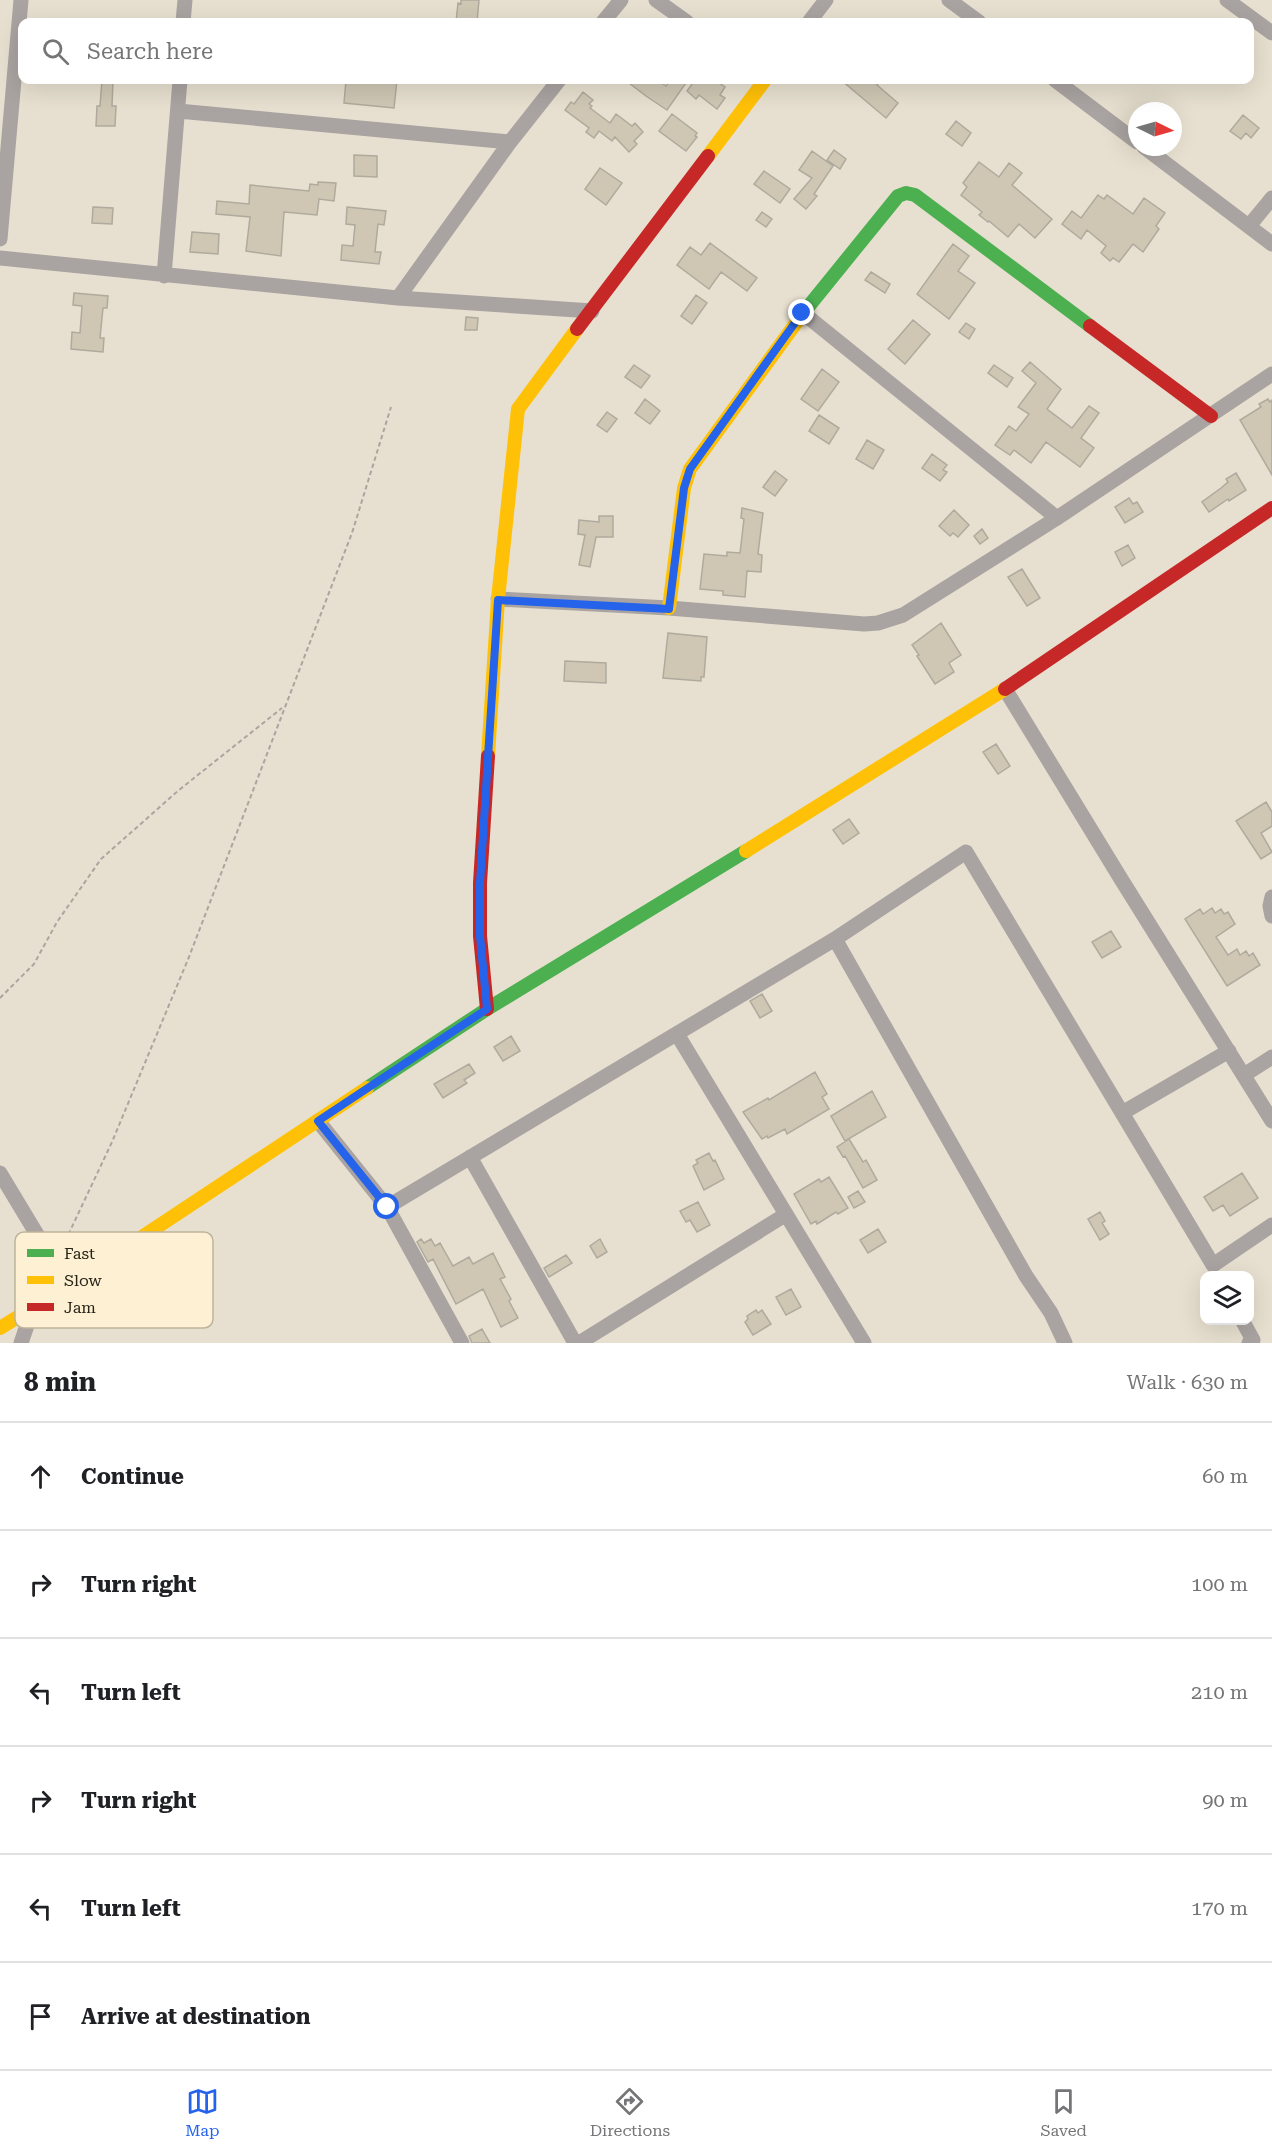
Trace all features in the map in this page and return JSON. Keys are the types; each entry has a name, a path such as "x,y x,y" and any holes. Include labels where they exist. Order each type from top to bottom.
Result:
{"street":[{"path":"19,18 21,0"},
{"path":"183,18 185,0"},
{"path":"606,18 621,0"},
{"path":"656,0 681,18"},
{"path":"812,18 826,0"},
{"path":"949,0 974,18"},
{"path":"1227,0 1252,18"},
{"path":"1254,20 1272,33"},
{"path":"0,239 18,34"},
{"path":"164,276 180,84"},
{"path":"398,298 510,142 556,84"},
{"path":"487,1009 480,936 480,883 498,600 514,424 518,409 762,84"},
{"path":"1060,84 1128,134"},
{"path":"178,111 510,142"},
{"path":"1156,156 1272,244"},
{"path":"669,609 684,488 690,469 802,313 898,196 911,194 1211,416"},
{"path":"1249,226 1272,198"},
{"path":"0,258 398,298 592,311"},
{"path":"802,313 1057,518"},
{"path":"498,600 669,609 864,624 878,623 903,615 1057,518 1272,376"},
{"path":"150,1232 487,1009 1005,689 1272,508"},
{"path":"1005,689 1272,1121"},
{"path":"387,1207 836,939 966,852 1216,1270 1272,1225"},
{"path":"1272,897 1270,906 1272,916"},
{"path":"836,939 1026,1276 1051,1313 1065,1343"},
{"path":"677,1034 864,1343"},
{"path":"1122,1113 1229,1051"},
{"path":"1244,1075 1272,1057"},
{"path":"318,1121 387,1207 462,1343"},
{"path":"470,1157 577,1343 785,1215"},
{"path":"0,1173 35,1232"},
{"path":"0,1328 15,1319"},
{"path":"1244,1325 1252,1342"},
{"path":"21,1343 26,1328"}],"path":[{"path":"69,1232 126,1110 189,957 352,533 391,407"},
{"path":"0,998 34,964 57,922 101,859 179,790 284,707"}],"building":[{"path":"461,0 479,0 477,18 456,18 458,3 461,4"},
{"path":"102,84 113,84 112,106 116,106 115,126 96,126 97,106 100,106"},
{"path":"346,84 397,84 394,108 344,103"},
{"path":"630,84 663,84 666,86 668,84 685,84 667,110"},
{"path":"692,84 721,84 725,87 720,95 725,98 717,109 699,95 696,99 687,91"},
{"path":"846,84 878,84 898,103 886,118"},
{"path":"583,92 593,100 589,104 592,106 590,108 610,123 616,114 632,126 635,123 643,132 634,141 637,144 629,152 615,137 612,141 599,131 594,138 586,132 589,128 565,110 571,102 574,104"},
{"path":"672,114 697,133 695,136 697,137 686,151 659,131"},
{"path":"1243,115 1259,128 1251,138 1246,133 1241,139 1230,131"},
{"path":"956,121 971,133 962,146 946,134"},
{"path":"834,150 846,159 840,169 827,160"},
{"path":"812,151 833,166 814,194 817,196 806,209 794,199 812,178 799,170"},
{"path":"354,155 377,156 377,177 354,176"},
{"path":"979,162 999,177 1009,163 1022,173 1012,185 1052,219 1035,238 1019,224 1008,237 979,215 982,212 961,195 967,187 963,183"},
{"path":"600,168 622,183 606,205 585,189"},
{"path":"764,171 790,189 780,203 754,184"},
{"path":"318,182 336,183 334,201 319,199 317,215 284,212 281,256 246,251 250,217 216,214 217,201 249,204 250,185 309,191 310,184 318,185"},
{"path":"1098,195 1104,199 1107,195 1133,214 1144,198 1165,213 1156,226 1159,229 1143,252 1133,244 1119,262 1113,258 1110,261 1101,253 1106,246 1087,230 1081,239 1062,224 1072,211 1081,218"},
{"path":"93,207 113,208 112,224 92,223"},
{"path":"347,207 386,211 384,225 378,224 375,252 381,252 379,264 341,260 342,245 353,246 355,225 346,224"},
{"path":"762,212 772,219 766,227 756,220"},
{"path":"192,232 219,234 218,254 190,252"},
{"path":"710,243 757,278 747,291 721,272 709,289 677,265 690,247 701,255"},
{"path":"953,244 969,256 958,271 975,283 949,319 917,294"},
{"path":"871,272 890,284 885,293 865,280"},
{"path":"74,293 108,296 107,308 103,308 100,338 104,338 103,352 71,349 72,332 80,333 82,306 73,305"},
{"path":"696,295 707,303 692,324 681,316"},
{"path":"466,317 478,318 477,330 465,330"},
{"path":"913,320 930,334 905,364 888,349"},
{"path":"966,323 975,329 969,339 959,332"},
{"path":"1030,362 1061,389 1047,409 1072,428 1089,406 1099,413 1081,438 1094,448 1080,467 1046,442 1031,463 1014,450 1010,455 995,445 1009,426 1016,431 1029,414 1018,407 1036,383 1022,371"},
{"path":"634,365 650,376 641,388 625,377"},
{"path":"994,365 1013,378 1007,387 988,373"},
{"path":"822,369 839,382 818,411 801,399"},
{"path":"645,399 660,411 650,424 635,413"},
{"path":"1268,399 1270,402 1272,400 1272,475 1240,420 1261,407 1259,404"},
{"path":"607,412 617,419 607,432 597,425"},
{"path":"819,415 839,428 829,444 809,431"},
{"path":"867,440 884,450 873,469 856,459"},
{"path":"932,454 947,465 943,470 947,472 940,481 922,468"},
{"path":"775,471 787,480 775,496 763,487"},
{"path":"1236,473 1246,490 1209,512 1202,502 1228,482 1226,479"},
{"path":"1129,498 1133,504 1137,502 1143,512 1125,523 1115,507"},
{"path":"742,508 763,513 758,554 762,555 761,572 747,571 745,597 723,595 723,591 700,589 704,554 727,556 727,552 740,553 744,519 741,518"},
{"path":"954,510 969,525 958,537 953,533 950,536 939,526"},
{"path":"599,516 613,516 613,537 596,537 590,567 579,565 585,535 578,534 579,520 599,522"},
{"path":"982,529 988,538 980,544 974,536"},
{"path":"1128,545 1135,558 1122,566 1115,552"},
{"path":"1022,569 1040,598 1027,606 1008,577"},
{"path":"941,623 961,655 949,663 954,672 935,684 912,645"},
{"path":"668,633 707,637 704,677 701,677 701,681 663,678"},
{"path":"565,661 606,663 606,683 564,681"},
{"path":"996,744 1010,766 998,774 983,752"},
{"path":"1266,802 1272,812 1272,826 1261,833 1272,852 1261,859 1236,821"},
{"path":"849,819 859,833 843,844 833,830"},
{"path":"1212,908 1215,913 1221,909 1224,914 1228,912 1235,924 1216,937 1228,955 1237,949 1240,955 1246,951 1249,956 1253,953 1260,965 1227,986 1185,919 1200,909 1203,914"},
{"path":"1111,931 1121,947 1102,958 1092,942"},
{"path":"762,994 772,1011 760,1018 750,1001"},
{"path":"511,1036 520,1051 503,1061 494,1047"},
{"path":"469,1064 475,1073 464,1080 467,1083 443,1098 434,1084"},
{"path":"815,1072 827,1094 822,1097 829,1109 787,1134 785,1129 762,1139 743,1112 768,1098 769,1100"},
{"path":"872,1091 886,1117 845,1141 831,1116"},
{"path":"849,1139 863,1162 866,1160 877,1180 863,1188 845,1156 843,1157 837,1147"},
{"path":"709,1153 724,1179 704,1190 693,1166 698,1163 696,1160"},
{"path":"1242,1173 1258,1198 1230,1216 1223,1205 1213,1211 1204,1197"},
{"path":"829,1177 848,1208 838,1214 836,1212 817,1224 816,1221 811,1224 794,1194 819,1179 821,1182"},
{"path":"858,1191 865,1202 854,1208 848,1197"},
{"path":"698,1202 710,1225 697,1232 690,1220 686,1222 680,1211"},
{"path":"1100,1212 1105,1221 1102,1223 1109,1234 1100,1240 1088,1219"},
{"path":"878,1229 886,1242 868,1253 860,1240"},
{"path":"421,1239 424,1243 431,1239 435,1246 440,1243 453,1266 469,1257 473,1264 493,1253 505,1277 500,1279 518,1318 501,1327 483,1289 456,1304 433,1259 428,1262 417,1242"},
{"path":"600,1239 607,1252 597,1258 590,1246"},
{"path":"566,1255 572,1263 549,1277 544,1268"},
{"path":"791,1289 801,1307 786,1315 776,1297"},
{"path":"756,1310 758,1313 762,1310 771,1324 753,1335 745,1322 748,1319 747,1316"},
{"path":"482,1329 490,1343 472,1343 469,1336"}],"traffic: fast":[{"path":"804,312 898,196 906,193 915,195 1090,326"},
{"path":"367,1088 487,1009 746,851"}],"traffic: slow":[{"path":"708,156 762,84"},
{"path":"669,608 684,488 690,469 804,312"},
{"path":"488,756 498,599 518,409 577,329"},
{"path":"746,851 1005,689"},
{"path":"150,1232 367,1088"},
{"path":"0,1328 15,1319"}],"traffic: jam":[{"path":"577,329 708,156"},
{"path":"1090,326 1211,416"},
{"path":"1005,689 1272,508"},
{"path":"487,1009 480,936 480,883 488,756"}],"route":[{"path":"387,1207 318,1121 487,1009 480,936 480,883 498,600 669,609 684,488 690,469 802,313"}]}
